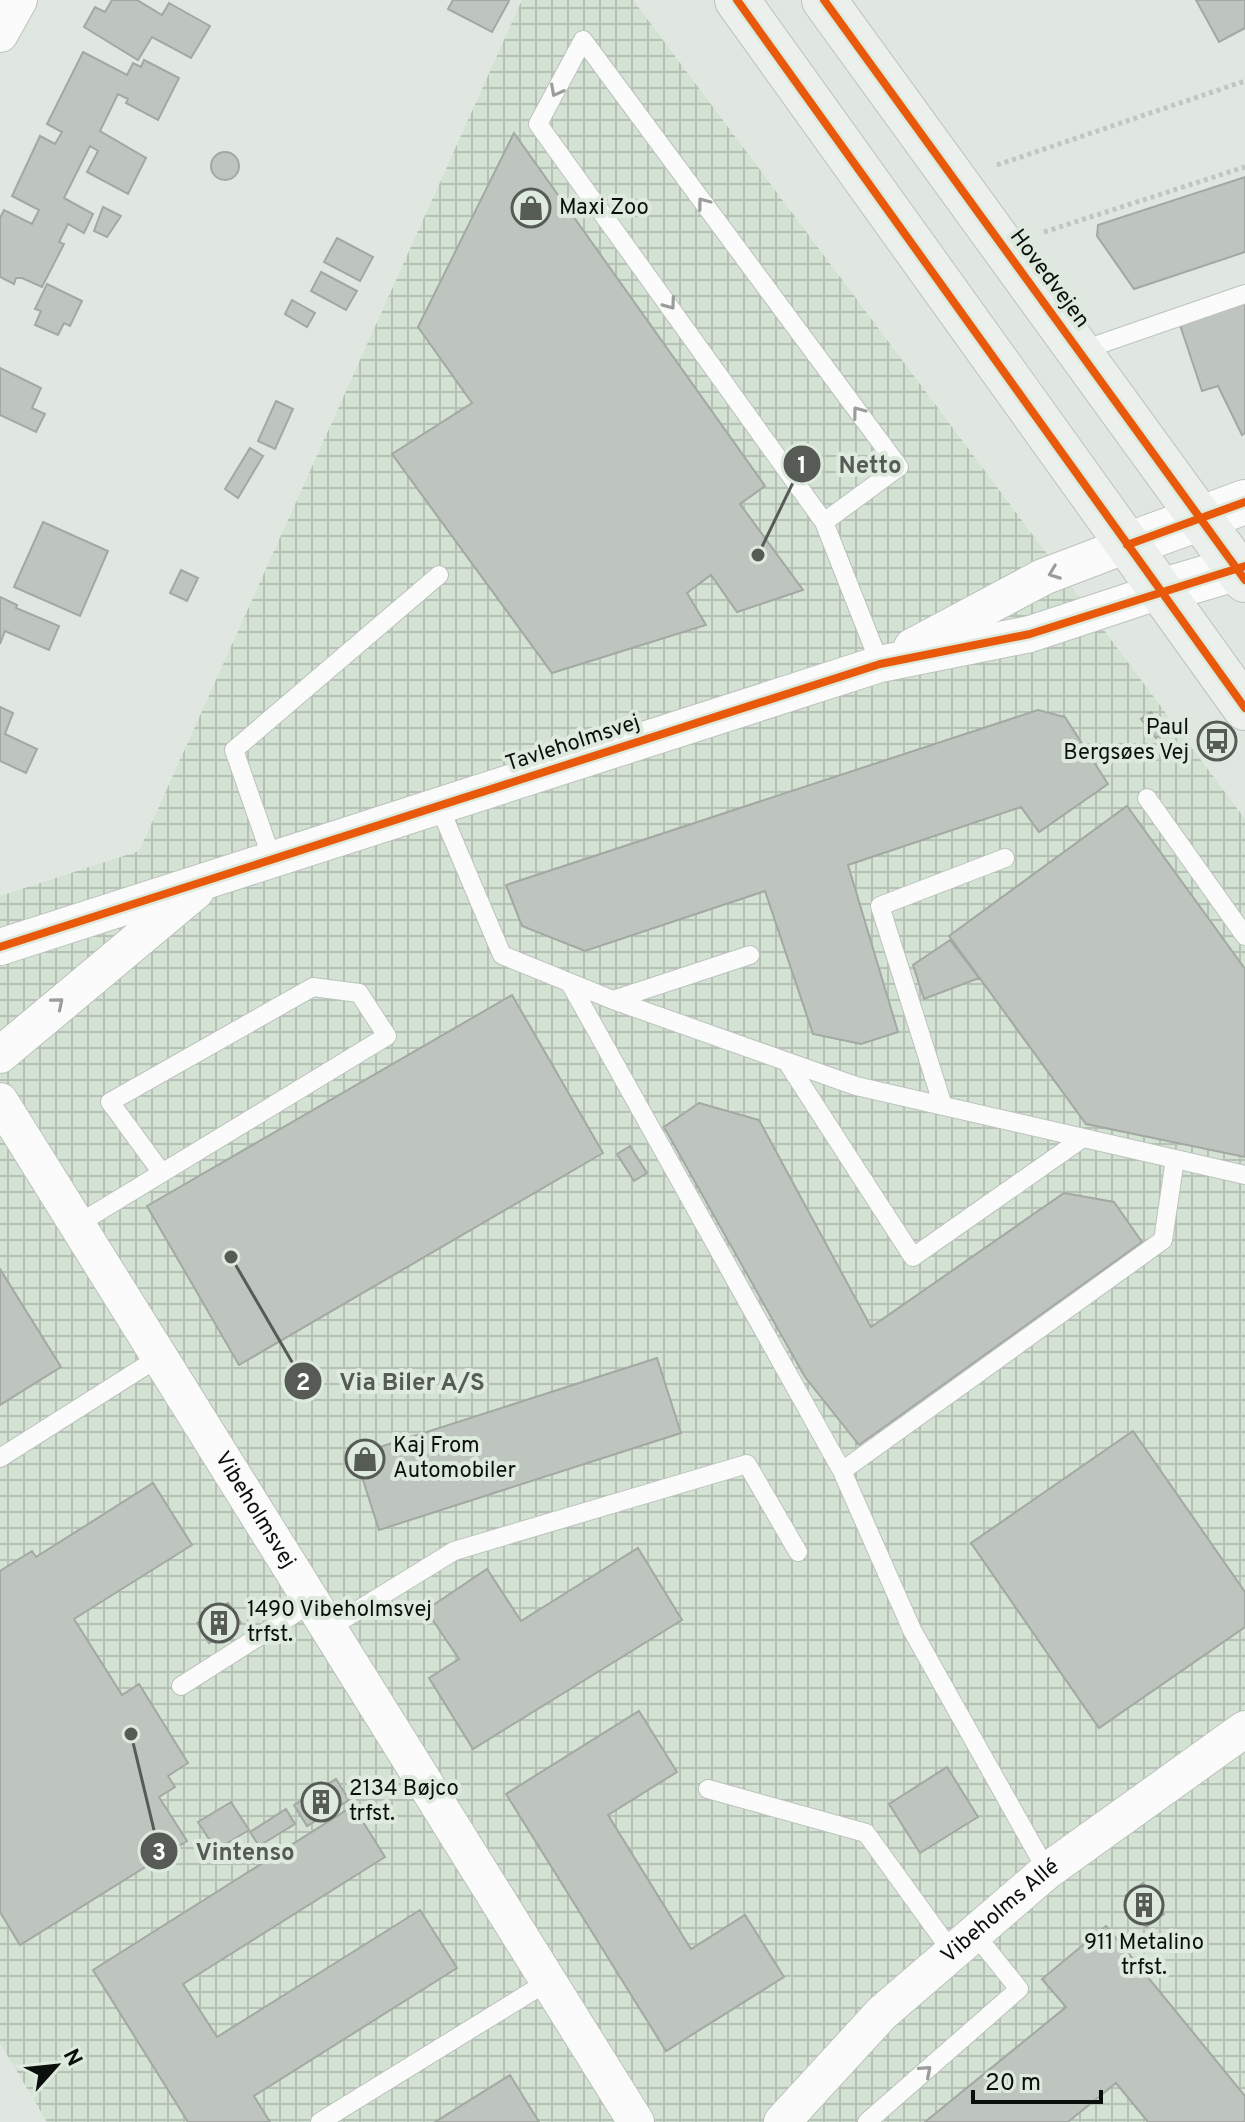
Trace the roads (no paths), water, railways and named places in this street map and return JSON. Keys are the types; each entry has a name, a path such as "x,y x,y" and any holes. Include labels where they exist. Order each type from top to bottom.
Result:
{"main road":[{"path":"737,0 1245,708"},
{"name":"Hovedvejen","path":"824,0 1200,518 1242,571"}],"street":[{"path":"0,34 19,0"},
{"path":"1127,545 1245,502"},
{"name":"Tavleholmsvej","path":"880,664 1043,577 1127,545"},
{"path":"1160,591 1242,571"},
{"name":"Tavleholmsvej","path":"0,947 880,664 1030,634 1160,591"},
{"name":"Tavleholmsvej","path":"0,1055 59,1002 213,878"},
{"name":"Vibeholmsvej","path":"0,1101 161,1356 632,2121"},
{"name":"Vibeholms Allé","path":"782,2122 882,2013 1047,1871 1245,1729"}],"lane":[{"path":"824,522 899,467 583,40 538,124 824,522 880,664"},
{"name":"Hovedvejen","path":"1080,351 1245,294"},
{"path":"272,859 234,750 439,575"},
{"path":"1147,798 1245,936"},
{"path":"439,806 502,955 571,985 856,1086 1245,1175"},
{"path":"943,1106 880,906 1005,858"},
{"path":"613,1000 750,955"},
{"path":"571,985 842,1471 912,1630 1047,1871"},
{"path":"78,1224 162,1173 387,1036 359,993 313,987 110,1102 162,1173"},
{"path":"787,1062 913,1257 1083,1138"},
{"path":"842,1471 1163,1240 1175,1159"},
{"path":"0,1458 161,1356"},
{"path":"181,1686 454,1551 747,1464 798,1552"},
{"path":"708,1789 866,1833 963,1943 1019,1989 867,2122"},
{"path":"320,2122 547,1982"}],"place":[{"name":"Maxi Zoo","path":"531,208"},
{"name":"Netto","path":"758,555"},
{"name":"Paul Bergsøes Vej","path":"1217,741"},
{"name":"Via Biler A/S","path":"231,1257"},
{"name":"Kaj From Automobiler","path":"365,1459"},
{"name":"1490 Vibeholmsvej trfst.","path":"219,1623"},
{"name":"Vintenso","path":"131,1734"},
{"name":"2134 Bøjco trfst.","path":"321,1802"},
{"name":"911 Metalino trfst.","path":"1144,1905"}]}
